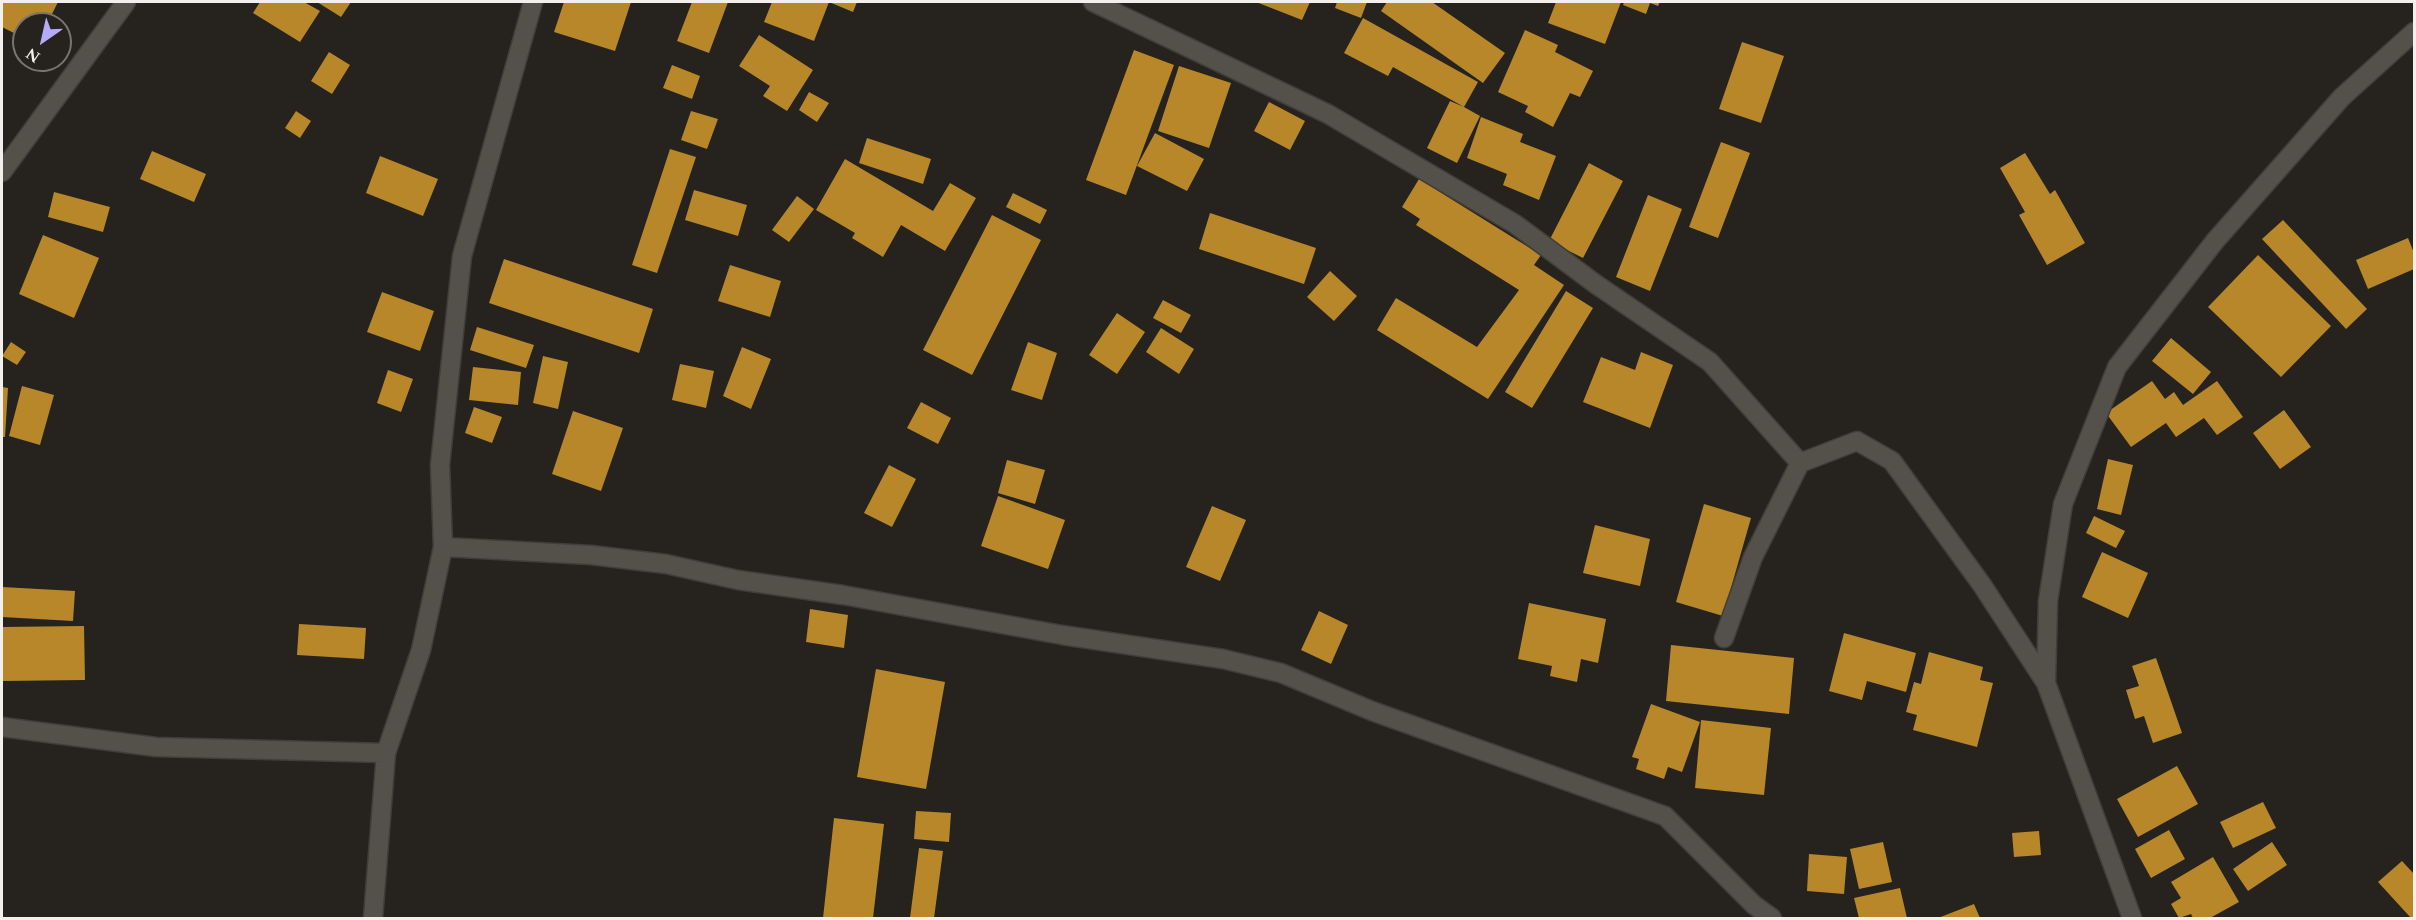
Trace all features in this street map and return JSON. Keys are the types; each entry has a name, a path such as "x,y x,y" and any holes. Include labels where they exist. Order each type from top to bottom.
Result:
{"street":[{"path":"2,172 126,2"},
{"path":"374,918 386,753 421,650 443,547 441,465 462,256 533,2"},
{"path":"1093,2 1328,114 1515,224 1597,285 1710,362 1800,463"},
{"path":"2046,682 2048,600 2062,504 2117,367 2215,241 2342,97 2415,32"},
{"path":"1724,638 1753,557 1800,463 1857,441 1892,461 1982,585 2046,682 2132,918"},
{"path":"443,547 591,555 666,564 738,580 1062,635 1223,658 1281,673 1372,711 1665,816 1754,905 1772,918"},
{"path":"2,727 156,747 386,753"}],"building":[{"path":"2,2 58,2 53,12 12,12 12,32 2,27"},
{"path":"260,2 304,2 320,11 300,42 253,13"},
{"path":"317,2 351,2 341,17"},
{"path":"564,2 631,2 615,51 554,32"},
{"path":"692,2 728,2 709,53 677,41"},
{"path":"772,2 829,2 814,41 764,22"},
{"path":"829,2 857,2 853,12"},
{"path":"1256,2 1310,2 1302,20"},
{"path":"1337,2 1367,2 1361,18 1335,8"},
{"path":"1387,2 1432,2 1505,53 1483,83 1381,11"},
{"path":"1556,2 1621,2 1605,44 1548,23"},
{"path":"1624,2 1660,2 1658,6 1650,3 1646,14 1623,5"},
{"path":"1363,18 1478,82 1464,107 1393,67 1388,76 1344,53"},
{"path":"1525,30 1558,45 1555,52 1593,71 1580,97 1570,93 1553,127 1525,112 1528,106 1498,92"},
{"path":"759,35 813,70 787,111 763,96 770,86 739,66"},
{"path":"1742,42 1784,56 1761,123 1719,109"},
{"path":"1134,50 1174,65 1126,195 1086,180"},
{"path":"329,52 350,65 332,94 311,81"},
{"path":"672,65 700,76 692,99 663,88"},
{"path":"1179,66 1231,83 1209,148 1158,131"},
{"path":"809,92 829,103 817,122 799,110"},
{"path":"1450,101 1480,116 1457,163 1427,148"},
{"path":"1269,102 1305,121 1290,150 1254,131"},
{"path":"296,111 311,121 300,138 285,128"},
{"path":"691,111 718,119 707,149 681,140"},
{"path":"1481,117 1523,134 1520,142 1556,156 1539,200 1503,185 1507,174 1467,158"},
{"path":"1155,133 1204,159 1187,191 1137,166"},
{"path":"867,138 931,159 923,184 859,163"},
{"path":"1721,142 1750,153 1718,238 1689,227"},
{"path":"670,149 696,157 657,273 632,265"},
{"path":"152,151 206,174 194,202 140,179"},
{"path":"2025,153 2050,194 2055,190 2085,243 2047,265 2019,215 2025,212 2000,168"},
{"path":"380,156 438,179 423,216 366,193"},
{"path":"845,159 933,211 950,183 976,198 945,251 901,225 883,257 852,238 855,233 816,210"},
{"path":"1589,163 1623,181 1583,258 1549,241"},
{"path":"1419,179 1541,255 1534,265 1564,285 1488,399 1377,330 1396,298 1477,347 1519,290 1416,225 1420,219 1402,207"},
{"path":"694,190 747,205 738,236 685,220"},
{"path":"54,192 110,207 103,232 48,217"},
{"path":"1013,193 1047,210 1040,224 1006,207"},
{"path":"1648,195 1682,209 1650,291 1616,277"},
{"path":"797,196 814,209 789,242 772,230"},
{"path":"1210,213 1316,248 1304,284 1199,249"},
{"path":"992,215 1041,240 972,375 923,350"},
{"path":"2283,220 2367,309 2346,329 2262,239"},
{"path":"43,235 99,258 74,318 19,294"},
{"path":"2408,238 2414,253 2414,269 2368,289 2356,260"},
{"path":"2258,255 2331,326 2281,377 2208,307"},
{"path":"504,259 653,309 639,353 489,303"},
{"path":"730,265 781,281 770,317 718,301"},
{"path":"1330,271 1357,296 1334,321 1307,297"},
{"path":"1566,291 1593,308 1532,408 1505,392"},
{"path":"382,292 434,311 420,351 367,332"},
{"path":"1163,300 1191,315 1181,333 1153,318"},
{"path":"1117,313 1145,332 1117,374 1089,355"},
{"path":"477,327 534,345 526,368 470,350"},
{"path":"1161,328 1194,349 1179,374 1146,352"},
{"path":"2171,338 2211,372 2193,394 2152,361"},
{"path":"11,342 26,352 17,365 2,356"},
{"path":"1028,342 1057,353 1042,400 1011,390"},
{"path":"742,347 771,359 751,409 723,396"},
{"path":"1641,352 1673,365 1650,428 1583,402 1601,357 1635,370"},
{"path":"543,356 568,362 558,409 533,403"},
{"path":"680,364 714,371 706,408 672,400"},
{"path":"473,367 521,372 518,405 469,400"},
{"path":"388,370 413,379 401,412 377,403"},
{"path":"2152,381 2165,399 2174,392 2183,405 2217,381 2243,417 2217,435 2204,418 2176,437 2166,423 2131,447 2106,413"},
{"path":"22,386 54,395 40,445 9,436"},
{"path":"2,387 8,388 5,437 2,437"},
{"path":"921,402 951,418 938,444 907,428"},
{"path":"474,407 502,417 492,443 465,433"},
{"path":"2284,410 2311,447 2280,469 2253,433"},
{"path":"573,411 623,428 601,491 552,474"},
{"path":"2108,459 2133,465 2121,515 2097,509"},
{"path":"1007,460 1045,470 1035,504 998,493"},
{"path":"889,465 916,479 892,527 864,513"},
{"path":"998,496 1065,520 1048,569 981,546"},
{"path":"1704,504 1751,518 1723,616 1676,602"},
{"path":"1212,506 1246,520 1220,581 1186,567"},
{"path":"2094,516 2125,531 2116,548 2086,533"},
{"path":"1595,525 1650,539 1640,586 1583,573"},
{"path":"2102,552 2148,573 2128,618 2082,597"},
{"path":"2,587 75,591 73,621 2,617"},
{"path":"1529,603 1606,619 1598,663 1581,659 1577,682 1550,676 1552,666 1518,659"},
{"path":"810,609 848,615 844,648 806,642"},
{"path":"1319,611 1348,625 1331,664 1301,650"},
{"path":"299,624 366,628 364,659 297,655"},
{"path":"84,626 85,680 2,681 2,627"},
{"path":"1844,633 1916,653 1906,692 1867,681 1862,700 1829,691"},
{"path":"1671,645 1794,658 1789,714 1666,701"},
{"path":"1929,652 1983,667 1980,680 1993,683 1977,747 1913,730 1917,715 1906,712 1914,682 1921,684"},
{"path":"2156,658 2182,733 2153,743 2144,716 2135,719 2126,690 2139,686 2132,666"},
{"path":"876,669 945,682 926,789 857,777"},
{"path":"1651,704 1700,722 1682,772 1668,767 1664,779 1636,769 1639,759 1632,757"},
{"path":"1701,720 1771,728 1764,795 1695,788"},
{"path":"2177,766 2198,804 2138,837 2117,799"},
{"path":"2263,802 2276,828 2233,848 2220,822"},
{"path":"916,811 951,813 949,842 914,839"},
{"path":"834,818 884,824 873,918 823,918"},
{"path":"2169,830 2185,859 2151,878 2135,849"},
{"path":"2039,831 2041,855 2014,857 2012,833"},
{"path":"1883,842 1892,882 1859,889 1850,849"},
{"path":"2272,842 2287,865 2248,891 2233,869"},
{"path":"919,848 943,851 934,918 910,918"},
{"path":"1809,854 1847,857 1844,894 1807,891"},
{"path":"2213,857 2239,902 2210,918 2193,918 2191,914 2179,918 2171,904 2181,898 2171,882"},
{"path":"2402,861 2414,874 2414,918 2411,918 2378,882"},
{"path":"1900,888 1907,918 1859,918 1854,898"},
{"path":"1974,904 1980,918 1938,918"}]}
